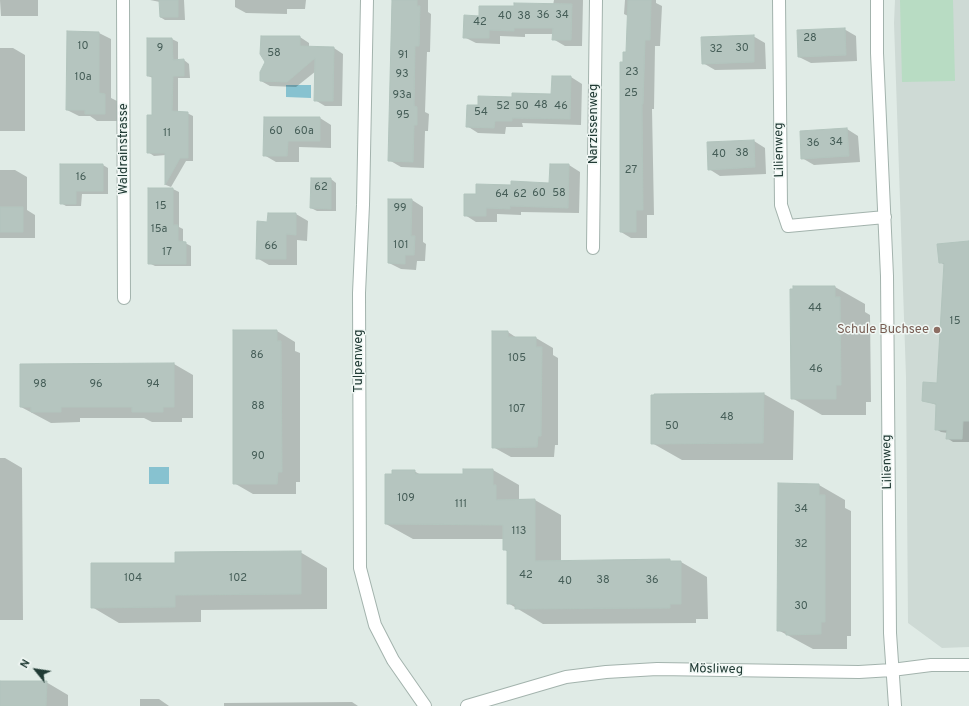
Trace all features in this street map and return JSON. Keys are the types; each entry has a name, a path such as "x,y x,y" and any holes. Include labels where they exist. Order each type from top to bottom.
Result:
{"street":[{"name":"Waldrainstrasse","path":"123,0 124,298"},
{"name":"Tulpenweg","path":"367,0 363,205 359,293 360,568 376,625 393,660 425,706"},
{"name":"Narzissenweg","path":"593,248 596,0"},
{"name":"Lilienweg","path":"779,0 781,205 788,226 885,217"},
{"name":"Lilienweg","path":"877,0 877,53 885,217 890,633 895,706"},
{"name":"Mösliweg","path":"467,706 566,677 606,672 657,669 859,672 892,670 931,665 969,665"}],"shaded area":[{"name":"Schule Buchsee","path":"895,0 969,0 969,647 942,648 908,623 906,377 894,23"}],"green space":[{"path":"900,0 953,0 955,81 902,82"}],"water":[{"path":"286,85 311,85 311,98 286,97"},
{"path":"149,467 169,467 169,484 149,484"}],"building":[{"path":"159,0 178,0 178,17 160,17"},
{"path":"392,0 417,0 417,6 420,6 419,46 415,46 414,106 417,107 417,125 414,125 413,162 388,161"},
{"path":"628,0 651,0 650,40 645,40 642,104 643,210 636,210 636,232 620,232 620,62 623,62 623,52 626,52"},
{"path":"514,3 572,4 571,40 552,40 553,28 514,28 514,31 489,30 489,38 463,38 464,15 479,16 479,6 514,6"},
{"path":"845,28 846,55 798,57 797,30"},
{"path":"67,31 99,32 99,93 105,94 105,114 85,114 85,110 66,110"},
{"path":"754,35 754,62 702,64 701,37"},
{"path":"261,36 300,36 300,46 334,47 333,101 314,101 315,58 287,82 260,81 260,72 265,62 260,54"},
{"path":"147,38 172,38 173,60 184,59 184,76 173,76 172,111 188,112 188,158 180,158 165,185 165,153 147,153 147,115 152,115 152,76 147,76"},
{"path":"552,76 571,76 570,119 512,118 512,121 495,121 494,128 466,127 467,105 478,105 478,96 512,97 512,93 551,94"},
{"path":"264,117 320,117 320,141 288,141 287,156 263,156"},
{"path":"847,128 849,156 801,159 800,131"},
{"path":"754,140 755,167 708,170 707,142"},
{"path":"60,164 103,164 103,191 76,191 76,204 60,204"},
{"path":"550,164 569,164 568,208 510,206 510,209 486,208 486,216 464,216 464,194 476,194 476,184 511,185 511,181 549,183"},
{"path":"311,178 331,178 331,209 310,208"},
{"path":"148,188 173,188 173,225 178,225 178,241 186,242 186,264 148,264"},
{"path":"388,199 412,199 411,236 415,236 414,255 405,255 405,264 388,263"},
{"path":"0,207 23,207 23,232 0,232"},
{"path":"268,213 296,213 296,235 286,234 286,259 256,259 257,221 267,222"},
{"path":"969,241 969,421 963,421 962,439 946,439 947,430 935,430 936,404 922,401 923,382 937,383 944,263 939,263 937,244"},
{"path":"793,286 835,286 835,297 840,297 841,385 836,385 836,399 791,399 790,289 793,289"},
{"path":"233,330 277,330 277,341 281,341 282,472 278,472 277,484 233,484"},
{"path":"492,331 508,331 508,337 536,337 536,347 542,347 541,436 538,436 537,447 492,448"},
{"path":"174,363 174,407 163,407 163,412 132,412 132,407 61,407 61,412 31,412 31,407 20,407 20,364"},
{"path":"764,393 763,443 651,444 651,395"},
{"path":"463,469 493,469 493,485 496,485 496,500 535,499 535,561 670,559 670,561 681,561 681,604 670,604 670,608 515,609 515,604 507,604 507,550 503,550 503,525 385,524 385,474 392,474 392,470 415,470 415,474 463,474"},
{"path":"778,483 819,484 819,495 825,495 825,622 821,622 821,634 786,635 786,631 777,631"},
{"path":"301,551 301,594 175,595 175,607 91,608 91,563 175,563 175,552"},
{"path":"0,681 47,681 46,706 0,706"}],"place":[{"name":"Schule Buchsee","path":"937,330"}]}
